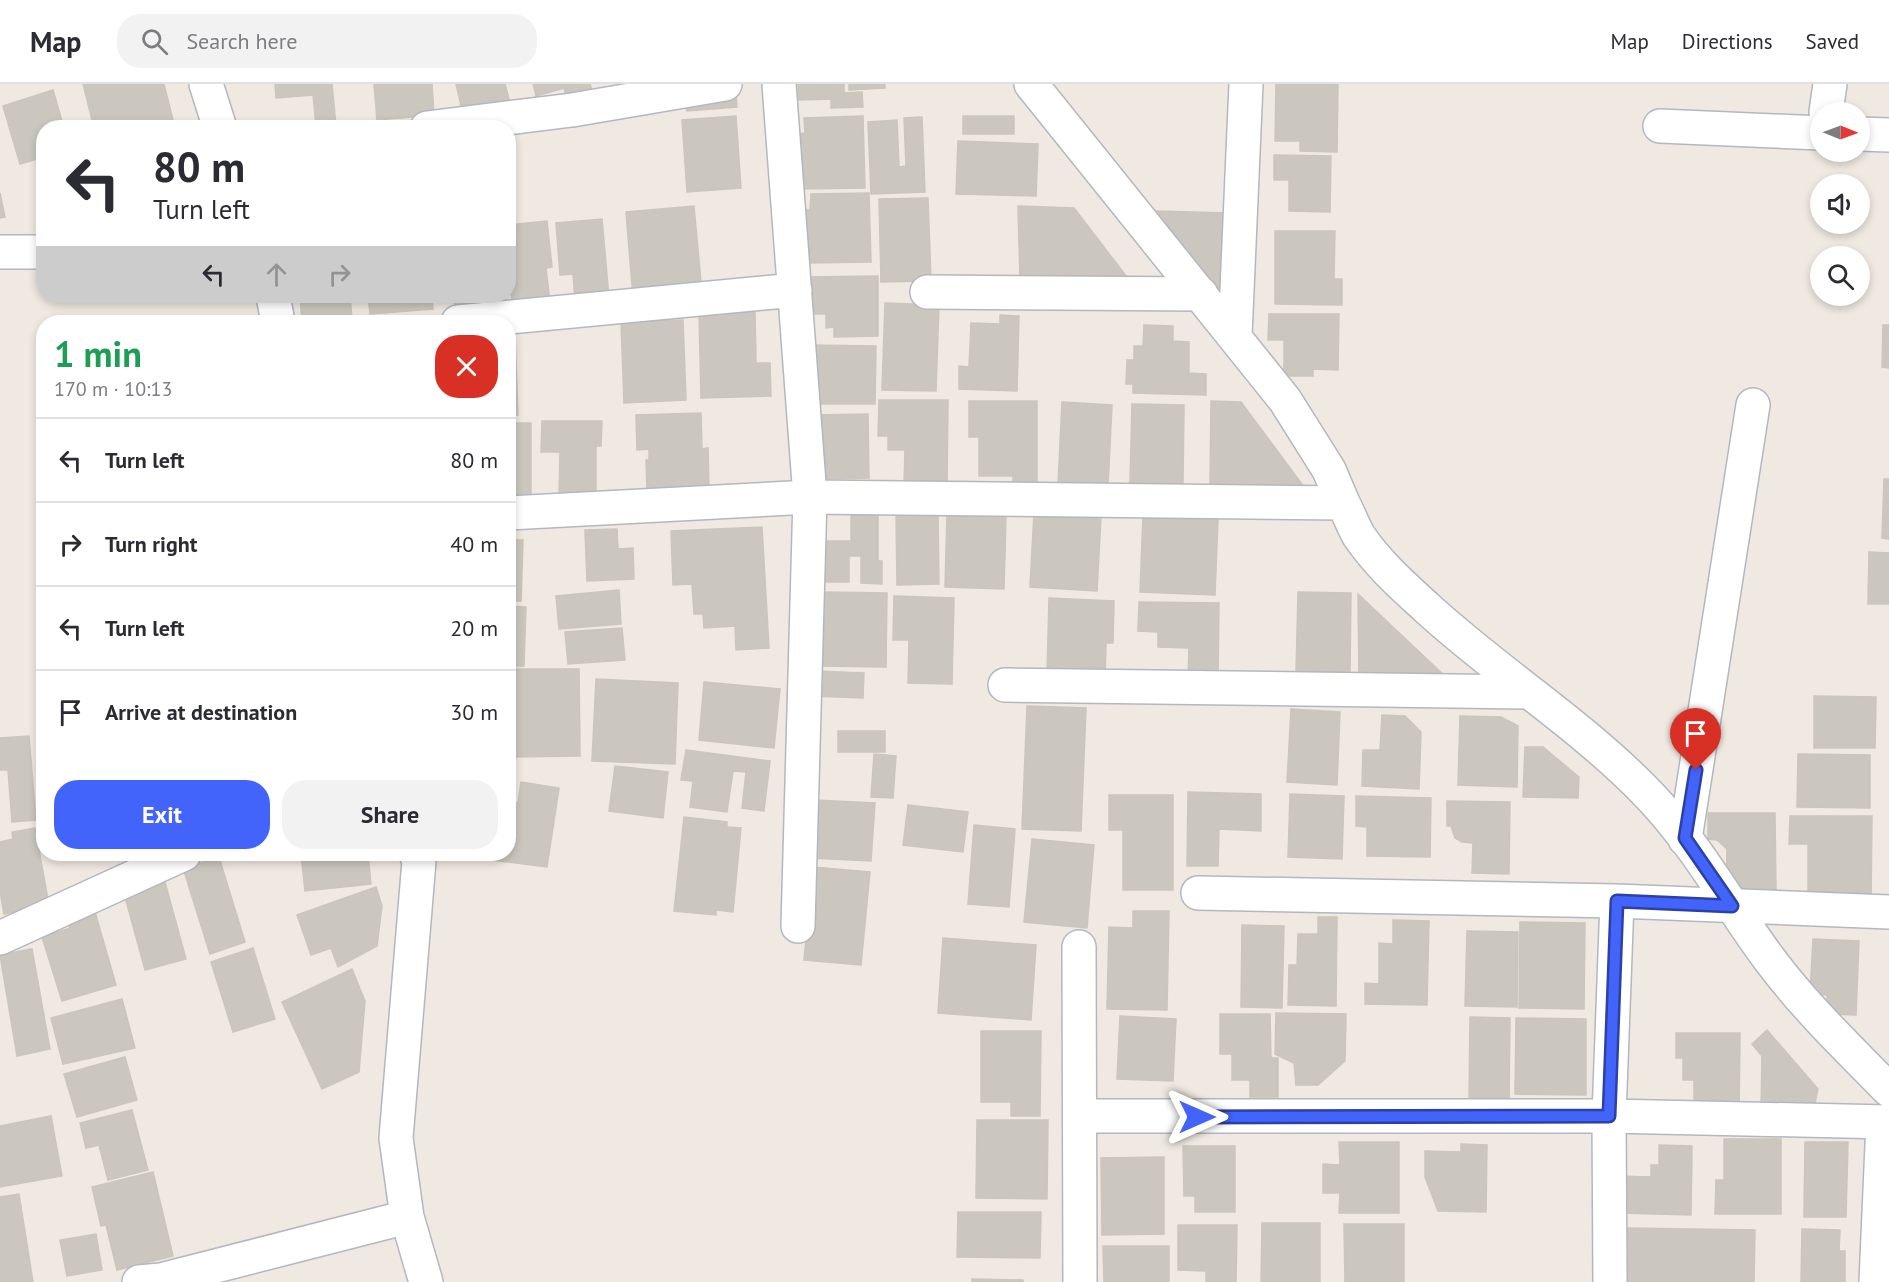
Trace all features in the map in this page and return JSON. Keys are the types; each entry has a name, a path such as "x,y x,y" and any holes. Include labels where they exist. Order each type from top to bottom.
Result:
{"street":[{"path":"206,84 217,120"},
{"path":"491,120 572,110 725,84"},
{"path":"779,84 810,497 798,926"},
{"path":"1031,84 1301,421 1329,470 1358,535 1384,569 1452,631 1526,692 1562,717 1649,795 1685,838 1771,961 1828,1029 1889,1090"},
{"path":"1235,336 1246,84"},
{"path":"1827,102 1830,84"},
{"path":"1660,126 1810,133"},
{"path":"1870,134 1889,135"},
{"path":"0,252 36,252"},
{"path":"516,316 795,290"},
{"path":"927,292 1201,294"},
{"path":"1685,838 1753,405"},
{"path":"516,513 810,497 1344,503"},
{"path":"1005,685 1526,692"},
{"path":"0,938 168,861"},
{"path":"419,861 396,1138 407,1217 426,1282"},
{"path":"1198,893 1617,901 1889,912"},
{"path":"1610,1282 1609,1116 1617,901"},
{"path":"1079,947 1080,1282"},
{"path":"1080,1116 1609,1116 1886,1122 1876,1282"},
{"path":"139,1282 161,1280 407,1217"}],"building":[{"path":"83,84 164,84 173,120 92,120"},
{"path":"275,84 332,84 336,120 315,120 313,95 276,98"},
{"path":"374,84 432,84 434,115 377,120"},
{"path":"456,84 505,84 510,103 463,114"},
{"path":"533,84 590,84 593,94 567,100 564,88 536,96"},
{"path":"798,84 844,84 844,93 862,92 863,107 831,108 831,99 799,100"},
{"path":"849,84 885,84 885,88 849,90"},
{"path":"1276,84 1338,84 1337,152 1300,151 1300,141 1275,141"},
{"path":"53,90 62,120 36,120 36,159 20,164 3,106"},
{"path":"736,92 737,107 687,111 686,96"},
{"path":"736,116 741,188 687,192 682,120"},
{"path":"863,116 865,188 799,189 797,134 805,133 804,118"},
{"path":"963,116 1014,116 1014,134 963,134"},
{"path":"922,117 925,192 871,194 868,122 897,120 899,167 906,166 904,118"},
{"path":"958,141 1038,144 1036,196 956,194"},
{"path":"1274,155 1331,156 1330,212 1289,211 1289,180 1274,180"},
{"path":"0,193 5,217 0,218"},
{"path":"869,193 871,262 804,263 803,210 810,210 811,194"},
{"path":"928,198 931,281 881,282 879,199"},
{"path":"694,206 702,293 633,298 626,212"},
{"path":"1018,206 1074,208 1130,281 1020,281"},
{"path":"1154,211 1229,213 1228,291 1217,289"},
{"path":"602,219 609,298 575,300 573,274 560,275 556,223"},
{"path":"547,221 552,267 546,268 550,302 513,307 512,303 516,303 516,224"},
{"path":"1275,231 1335,231 1334,279 1342,279 1342,305 1275,304"},
{"path":"878,276 878,336 834,337 834,327 826,328 826,314 809,314 809,277"},
{"path":"301,303 351,303 352,315 301,315"},
{"path":"369,303 433,303 433,309 370,314"},
{"path":"455,303 492,304 455,308"},
{"path":"885,303 939,305 936,391 882,390"},
{"path":"755,312 756,363 770,363 771,396 701,398 699,314"},
{"path":"1269,314 1339,314 1338,370 1313,369 1313,376 1284,376 1284,340 1268,340"},
{"path":"1000,315 1019,316 1017,391 959,389 959,366 969,367 971,323 1000,324"},
{"path":"683,320 686,400 624,403 621,322"},
{"path":"1144,325 1173,326 1173,341 1189,342 1189,373 1206,374 1206,395 1133,393 1133,384 1126,384 1127,360 1134,360 1134,346 1143,346"},
{"path":"1883,325 1889,325 1889,368 1882,367"},
{"path":"807,345 876,346 875,404 806,404"},
{"path":"516,364 518,415 516,415"},
{"path":"879,400 948,400 947,486 904,485 905,450 888,450 888,436 878,436"},
{"path":"969,401 1037,401 1037,484 1013,484 1013,476 979,476 979,437 969,437"},
{"path":"1211,401 1241,402 1304,487 1210,485"},
{"path":"1062,402 1112,405 1108,486 1058,485"},
{"path":"1132,404 1184,405 1183,484 1130,483"},
{"path":"701,413 702,449 708,448 709,489 647,491 646,460 649,460 649,449 637,450 636,415"},
{"path":"868,414 869,478 813,479 812,415"},
{"path":"542,421 602,421 601,446 596,446 596,498 559,498 560,452 541,452"},
{"path":"516,423 531,423 531,499 516,499"},
{"path":"1884,479 1889,479 1889,539 1882,538"},
{"path":"851,510 878,510 878,561 882,561 882,584 861,583 861,556 849,556 849,582 817,582 817,541 851,541"},
{"path":"1034,512 1101,517 1097,591 1030,587"},
{"path":"896,514 938,514 939,584 897,585"},
{"path":"947,514 1006,516 1004,589 945,587"},
{"path":"1143,516 1218,519 1215,595 1140,592"},
{"path":"762,527 769,648 736,650 735,626 704,628 703,614 694,614 692,584 673,585 671,531"},
{"path":"617,529 618,549 633,548 634,579 587,581 585,530"},
{"path":"516,540 523,540 521,601 516,601"},
{"path":"1869,552 1889,553 1889,604 1868,604"},
{"path":"619,590 621,624 559,629 556,596"},
{"path":"822,592 887,593 886,667 821,666"},
{"path":"1298,592 1351,593 1350,675 1296,674"},
{"path":"1358,594 1448,679 1359,680"},
{"path":"894,596 954,598 952,684 908,683 909,640 893,640"},
{"path":"1049,598 1114,601 1113,643 1106,643 1105,676 1047,674"},
{"path":"1139,602 1219,603 1218,682 1188,681 1189,648 1158,647 1158,632 1138,631"},
{"path":"516,606 526,607 524,666 516,666"},
{"path":"622,628 625,660 568,664 565,632"},
{"path":"516,669 579,669 580,756 516,757"},
{"path":"815,671 864,673 863,698 814,696"},
{"path":"596,679 678,683 675,764 592,761"},
{"path":"704,682 780,689 774,748 699,740"},
{"path":"1814,696 1876,697 1875,748 1814,748"},
{"path":"1027,706 1086,708 1081,831 1022,829"},
{"path":"1291,709 1340,712 1337,785 1287,782"},
{"path":"1382,715 1405,716 1421,732 1419,789 1362,786 1363,750 1380,750"},
{"path":"1460,716 1501,717 1518,726 1517,787 1458,785"},
{"path":"838,731 885,731 885,752 838,752"},
{"path":"29,736 36,820 12,822 8,770 0,770 0,738"},
{"path":"1525,747 1543,747 1579,777 1578,798 1523,797"},
{"path":"686,750 770,761 764,811 742,808 746,772 733,771 727,812 690,807 693,781 681,780"},
{"path":"874,754 896,756 893,798 871,797"},
{"path":"1798,754 1870,755 1870,808 1797,807"},
{"path":"615,766 668,772 663,818 609,811"},
{"path":"521,782 559,788 547,867 500,861 516,861 516,803 518,803"},
{"path":"1188,792 1261,794 1261,831 1219,829 1218,866 1187,866"},
{"path":"1290,794 1344,796 1342,859 1288,857"},
{"path":"1109,795 1173,795 1173,890 1123,890 1123,830 1109,830"},
{"path":"1356,796 1431,798 1430,857 1367,856 1367,827 1356,826"},
{"path":"814,800 875,803 871,861 811,858"},
{"path":"1447,801 1510,802 1509,874 1472,873 1473,843 1462,842 1455,838 1451,826 1447,826"},
{"path":"908,805 968,812 963,852 903,845"},
{"path":"1708,813 1775,813 1776,893 1726,892 1727,849 1717,840 1708,839"},
{"path":"1790,816 1872,816 1871,903 1808,902 1808,844 1789,844"},
{"path":"684,817 727,822 727,827 741,828 733,912 716,910 716,915 674,911"},
{"path":"974,825 1015,829 1009,907 968,904"},
{"path":"35,828 36,861 41,861 49,905 4,914 0,891 0,842 13,839 12,832"},
{"path":"1032,839 1094,845 1087,928 1024,922"},
{"path":"206,861 220,861 245,942 210,954 183,868"},
{"path":"302,861 369,861 371,884 305,891"},
{"path":"813,867 870,872 861,965 804,960"},
{"path":"165,882 186,959 145,970 124,893"},
{"path":"376,887 382,906 377,946 338,967 331,948 311,955 297,915"},
{"path":"93,905 116,985 62,1001 42,937 70,928 66,913"},
{"path":"1133,911 1169,911 1167,1010 1107,1009 1109,927 1133,928"},
{"path":"1318,917 1337,917 1336,1006 1288,1005 1289,965 1297,965 1298,934 1318,934"},
{"path":"1393,920 1429,921 1427,1005 1365,1004 1365,983 1379,984 1379,943 1393,944"},
{"path":"1520,922 1585,923 1584,1009 1519,1008"},
{"path":"1242,925 1284,926 1282,1008 1241,1007"},
{"path":"1467,931 1518,932 1517,1007 1465,1006"},
{"path":"943,938 1036,945 1031,1020 938,1013"},
{"path":"1813,939 1859,941 1856,1015 1827,1014 1827,995 1810,994"},
{"path":"253,948 275,1019 233,1032 211,962"},
{"path":"32,949 50,1049 17,1056 0,955"},
{"path":"352,969 365,1001 359,1072 322,1089 282,1002"},
{"path":"122,999 135,1048 63,1064 51,1018"},
{"path":"1276,1013 1346,1014 1345,1061 1318,1085 1296,1085 1294,1063 1275,1054"},
{"path":"1220,1014 1270,1014 1271,1058 1278,1058 1278,1097 1250,1097 1250,1080 1232,1080 1232,1054 1220,1054"},
{"path":"1120,1016 1176,1019 1173,1081 1117,1079"},
{"path":"1470,1017 1510,1018 1509,1103 1469,1102"},
{"path":"1516,1018 1586,1019 1586,1095 1515,1094"},
{"path":"1767,1030 1818,1089 1813,1112 1761,1111 1762,1056 1752,1044"},
{"path":"981,1031 1041,1031 1040,1116 1011,1116 1011,1102 981,1102"},
{"path":"1676,1033 1740,1033 1739,1114 1715,1114 1715,1101 1694,1101 1694,1080 1683,1080 1683,1058 1676,1058"},
{"path":"125,1057 137,1100 77,1117 64,1074"},
{"path":"132,1110 148,1170 108,1180 99,1145 86,1148 80,1123"},
{"path":"51,1116 62,1176 0,1187 0,1126"},
{"path":"977,1120 1048,1120 1047,1199 976,1198"},
{"path":"1724,1139 1781,1139 1781,1214 1715,1214 1716,1180 1724,1180"},
{"path":"1339,1142 1399,1142 1399,1213 1339,1213 1340,1193 1323,1193 1323,1164 1340,1165"},
{"path":"1805,1142 1848,1142 1846,1217 1804,1217"},
{"path":"1461,1144 1487,1145 1486,1212 1438,1211 1425,1177 1425,1151 1461,1152"},
{"path":"1659,1145 1692,1146 1691,1215 1619,1213 1619,1176 1651,1177 1651,1165 1659,1165"},
{"path":"1183,1146 1235,1146 1235,1212 1195,1212 1195,1196 1184,1196"},
{"path":"1164,1157 1164,1234 1102,1235 1101,1158"},
{"path":"153,1172 173,1256 117,1270 106,1225 101,1226 92,1187"},
{"path":"19,1194 33,1282 0,1282 0,1197"},
{"path":"958,1212 1041,1212 1040,1258 957,1257"},
{"path":"1262,1223 1320,1223 1320,1282 1261,1282"},
{"path":"1344,1224 1404,1224 1404,1282 1345,1282"},
{"path":"1178,1225 1237,1225 1236,1282 1206,1282 1206,1271 1178,1270"},
{"path":"1627,1228 1755,1230 1754,1282 1626,1282"},
{"path":"1802,1229 1840,1230 1839,1251 1845,1251 1845,1282 1801,1282"},
{"path":"96,1234 102,1270 67,1276 60,1240"},
{"path":"1103,1246 1169,1246 1169,1282 1104,1282"},
{"path":"972,1279 1023,1280 1023,1282 972,1282"}],"route":[{"path":"1197,1117 1609,1116 1617,901 1732,906 1685,838 1696,770"}]}
